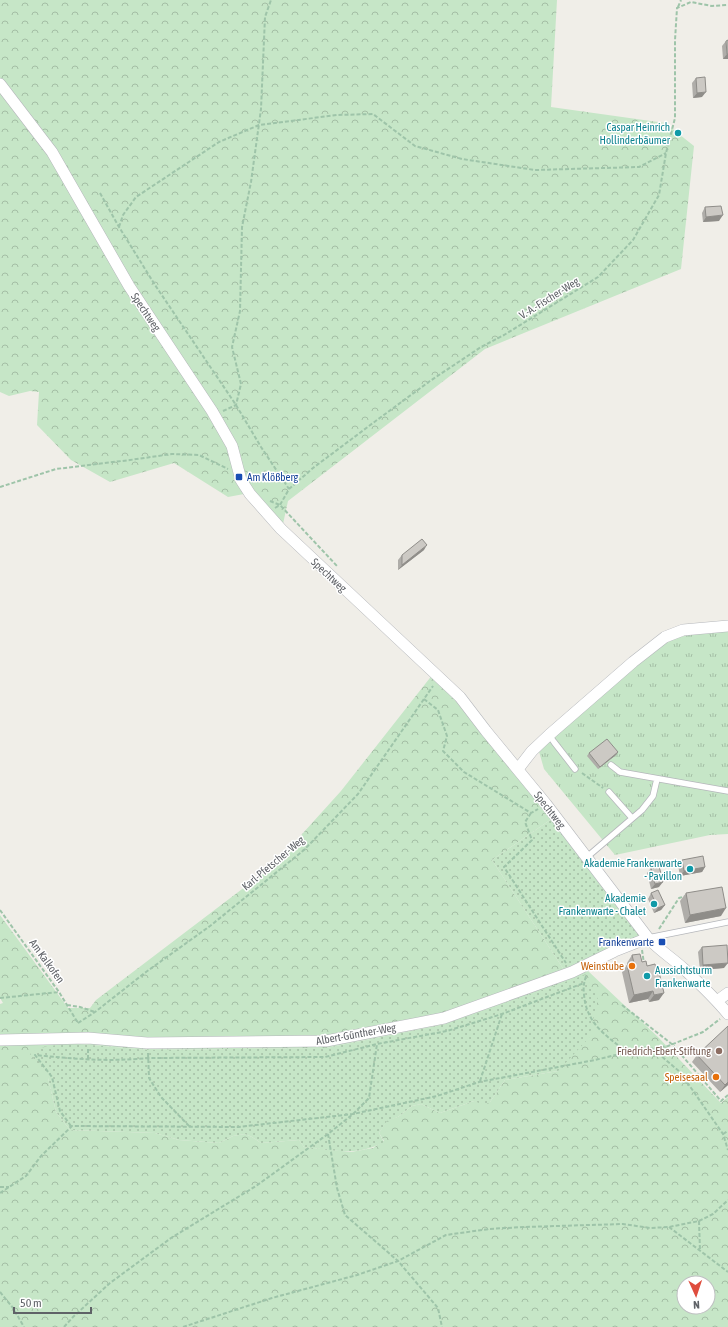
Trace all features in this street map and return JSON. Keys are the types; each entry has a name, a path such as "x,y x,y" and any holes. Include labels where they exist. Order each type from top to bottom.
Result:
{"street":[{"name":"Spechtweg","path":"0,84 52,152 129,286 214,416 232,446 240,475 250,494 281,529 460,697 486,732 546,804 648,938 654,945 684,969 717,1001 726,1016"},
{"path":"518,769 532,750 633,662 665,637 683,630 728,626"},
{"name":"Albert-Günther-Weg","path":"0,1040 88,1038 147,1042 326,1041 444,1018 572,972 614,951 648,938"},
{"path":"717,1001 728,993"}],"lane":[{"path":"549,735 575,769"},
{"path":"611,765 620,772 728,792"},
{"path":"586,857 642,810 654,796 657,779"},
{"path":"609,792 632,818"},
{"path":"648,938 728,922"}],"path":[{"path":"236,405 241,384 232,347 240,310 242,227 251,182 259,125 265,17 271,0"},
{"name":"V.-A.-Fischer-Weg","path":"318,545 280,504 289,489 313,468 430,381 481,347 504,335 598,277 633,240 659,195 666,153 675,118 675,40 678,8 681,0"},
{"path":"678,8 691,2 712,6 728,5"},
{"path":"118,227 123,215 136,197 219,142 259,125 337,115 374,114 416,146 462,159 535,170 639,167 666,153"},
{"path":"100,193 118,227 155,285 236,405 261,447 289,489"},
{"path":"214,416 236,405"},
{"path":"0,487 56,469 172,454 199,456 240,475"},
{"name":"Karl-Pfetscher-Weg","path":"78,1023 95,1012 146,972 210,926 304,850 358,794 440,677"},
{"path":"424,699 438,710 447,736 443,751 464,772 531,813"},
{"path":"575,769 609,792"},
{"path":"546,804 531,813 525,822 532,840 504,867 572,972"},
{"path":"645,969 648,938 679,898 692,895"},
{"name":"Am Kalkofen","path":"0,910 59,992 78,1023"},
{"path":"584,983 585,1004 591,1020 598,1028 628,1052"},
{"path":"0,998 59,992"},
{"path":"67,1005 80,1007 95,1012"},
{"path":"622,1005 673,1044 721,1101 728,1095"},
{"path":"479,1082 502,1014"},
{"path":"0,1193 26,1176 41,1156 72,1126 126,1125 238,1127 354,1114 437,1096 479,1082 673,1044 703,1032 726,1016"},
{"path":"64,1327 110,1283 171,1238 256,1186 354,1114 368,1098 377,1044 381,1030"},
{"path":"653,1049 680,1072 723,1134 728,1150"},
{"path":"148,1058 149,1078 161,1097 190,1127"},
{"path":"723,1134 728,1131"},
{"path":"328,1134 337,1188 345,1215 398,1261 438,1308 442,1327"},
{"path":"723,1134 728,1135"},
{"path":"0,1187 10,1186"},
{"path":"183,1327 272,1298 357,1275 398,1261 446,1235 489,1230 623,1224 650,1228 669,1227 699,1221 713,1214 728,1200"},
{"path":"699,1221 700,1251"},
{"path":"669,1227 728,1272"},
{"path":"0,1292 13,1308 24,1327"}],"green space":[{"path":"0,0 557,0 551,107 665,123 694,146 681,269 485,349 288,501 283,524 244,494 228,497 174,463 110,482 71,460 37,425 39,392 30,391 9,396 0,392"},
{"path":"728,630 728,834 710,835 615,855 544,769 538,748 647,655 673,639 695,633"},
{"path":"433,674 515,770 553,818 492,860 568,976 587,970 658,1037 721,1103 728,1097 728,1327 0,1327 0,1004 3,1003 0,998 0,915 68,1008 90,1008 96,1000 275,864 341,791","holes":["445,1024 558,1071 505,1080 490,1102 474,1101 440,1113 421,1104 412,1106 398,1117 387,1120 379,1133 384,1141 373,1148 351,1152 304,1147 299,1140 261,1143 245,1134 233,1136 219,1143 179,1140 155,1133 70,1130 56,1112 48,1078 69,1043 148,1050 326,1048"]},
{"path":"553,818 642,936 566,973 492,860"},
{"path":"585,975 598,999 589,1038 558,1071 505,1080 490,1102 484,1105 474,1101 440,1113 421,1104 412,1106 398,1117 387,1121 379,1133 384,1142 364,1150 335,1151 304,1147 299,1140 261,1143 245,1134 233,1136 219,1143 179,1140 155,1133 70,1130 56,1112 48,1078 30,1054 39,1048 69,1043 148,1050 326,1048 445,1024"}],"building":[{"path":"728,40 728,54 727,54 726,41"},
{"path":"705,77 706,92 697,93 696,78"},
{"path":"721,206 723,215 706,217 705,207"},
{"path":"422,539 427,545 402,565 402,555"},
{"path":"607,739 618,752 600,767 589,753"},
{"path":"703,856 705,867 684,871 682,860"},
{"path":"659,866 663,882 655,884 651,868"},
{"path":"722,887 726,908 690,915 686,893"},
{"path":"658,890 665,905 658,908 651,893"},
{"path":"727,945 728,963 703,965 702,947"},
{"path":"640,954 642,962 646,961 647,966 655,964 657,972 659,972 664,993 654,995 653,991 634,995 627,965 634,963 632,955"},
{"path":"728,1026 728,1082 725,1085 697,1055"}],"place":[{"name":"Caspar Heinrich Hollinderbäumer","path":"678,133"},
{"name":"Am Klößberg","path":"239,477"},
{"name":"Akademie Frankenwarte - Pavillon","path":"690,869"},
{"name":"Akademie Frankenwarte - Chalet","path":"654,904"},
{"name":"Frankenwarte","path":"662,942"},
{"name":"Weinstube","path":"632,966"},
{"name":"Aussichtsturm Frankenwarte","path":"647,976"},
{"name":"Friedrich-Ebert-Stiftung","path":"719,1051"},
{"name":"Speisesaal","path":"716,1077"}]}
